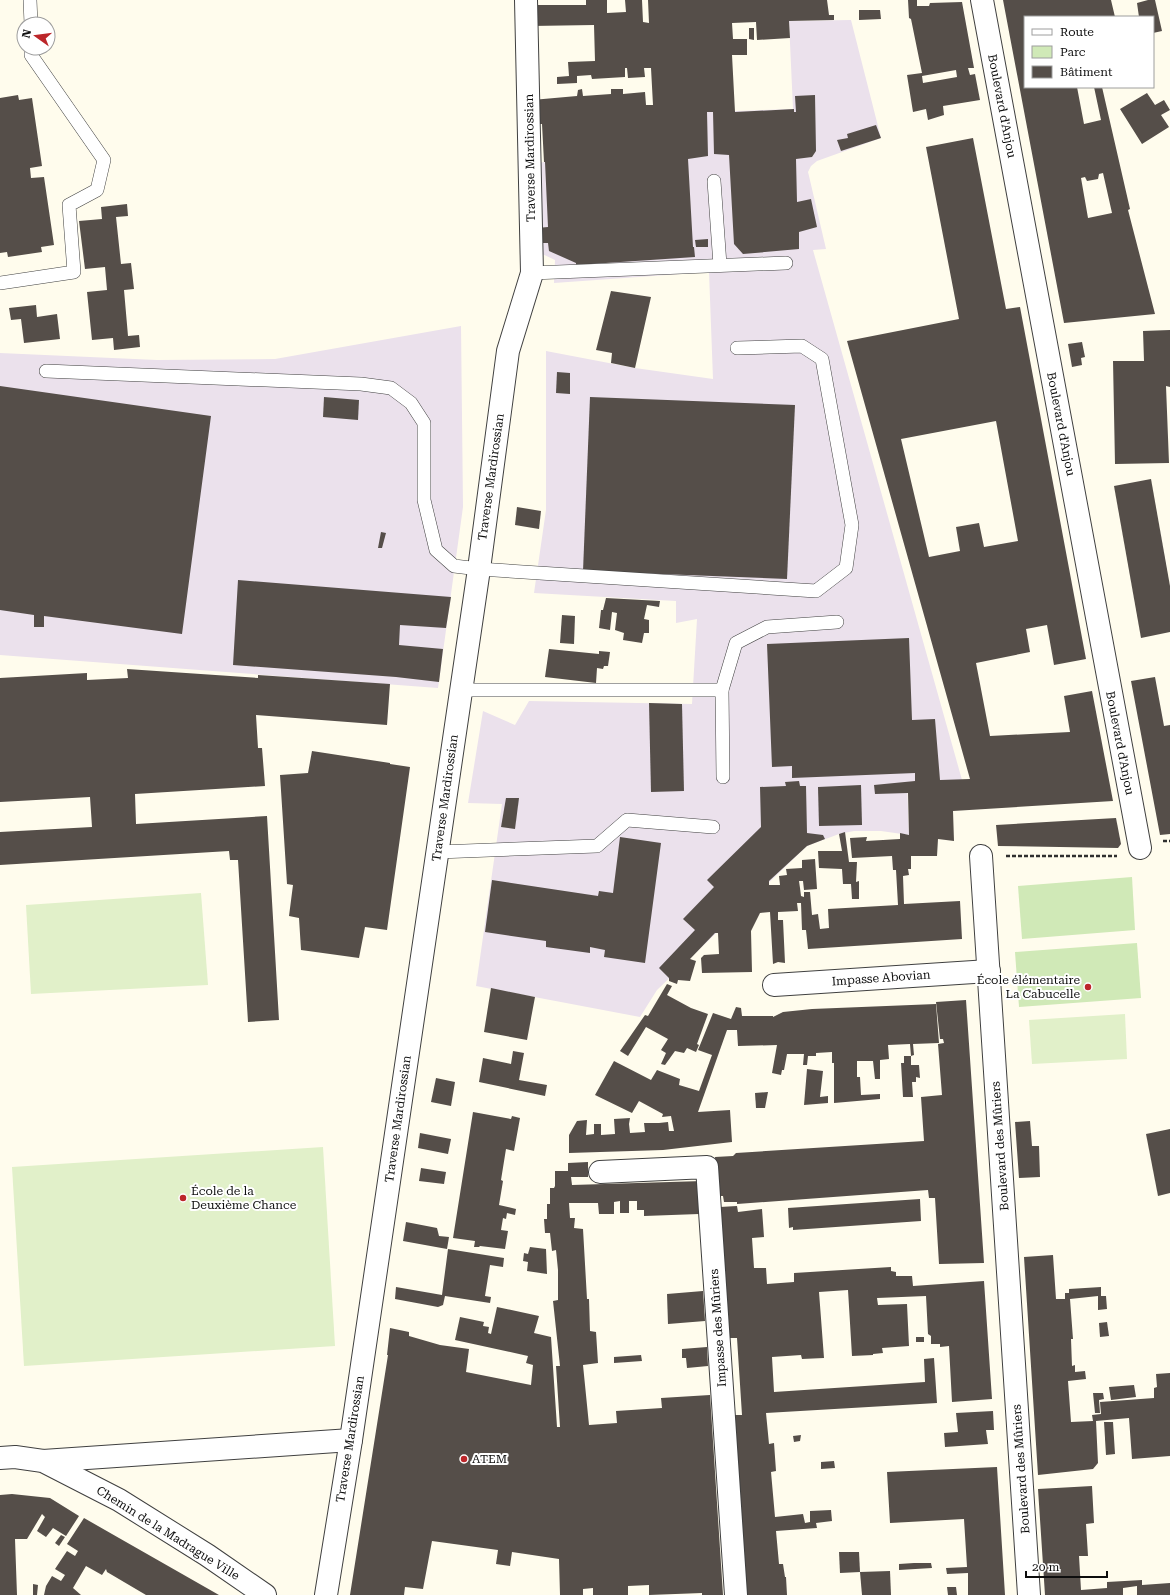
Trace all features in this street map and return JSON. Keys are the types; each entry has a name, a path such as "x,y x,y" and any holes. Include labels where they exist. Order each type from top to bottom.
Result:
{"street":[{"name":"Traverse Mardirossian","path":"326,1595 438,852 460,690 479,569 508,352 532,273 526,0"},
{"name":"Boulevard d'Anjou","path":"982,0 1140,848"},
{"name":"Boulevard des Mûriers","path":"981,856 1029,1595"},
{"name":"Impasse Abovian","path":"774,985 989,971"},
{"name":"Impasse des Mûriers","path":"600,1172 707,1167 736,1595"},
{"path":"43,1461 350,1440"},
{"name":"Chemin de la Madrague Ville","path":"0,1458 15,1457 43,1461 119,1500 207,1555 265,1595"}],"lane":[{"path":"30,0 30,16"},
{"path":"0,282 74,272 69,205 97,190 104,160 32,56"},
{"path":"714,181 720,266"},
{"path":"532,273 786,263"},
{"path":"46,371 354,384 391,388 411,403 424,423 424,500 436,550 454,566 479,569 816,591 846,568 852,525 822,359 802,346 737,348"},
{"path":"723,777 722,690 736,643 767,627 837,622"},
{"path":"460,690 722,690"},
{"path":"438,852 597,846 627,820 713,827"}],"path":[{"path":"981,856 1121,856 1140,848"}],"shaded area":[{"path":"851,20 881,138 817,161 811,166 808,172 826,249 813,250 962,780 907,782 909,835 881,831 854,831 839,834 807,846 657,990 640,1017 476,986 502,804 468,803 483,711 515,725 529,701 692,704 697,619 676,623 676,601 534,593 546,510 546,351 635,368 713,379 709,272 554,283 555,260 538,252 535,163 545,162 654,114 793,109 789,21"},
{"path":"461,326 463,507 438,688 0,655 0,353 157,360 275,359"}],"green space":[{"path":"1132,877 1135,930 1022,939 1018,886"},
{"path":"201,893 208,985 31,994 26,905"},
{"path":"1137,943 1141,998 1019,1007 1015,952"},
{"path":"1125,1014 1127,1059 1032,1064 1029,1020"},
{"path":"323,1147 335,1346 24,1366 12,1167"}],"building":[{"path":"586,0 607,0 607,13 626,12 625,0 642,0 643,22 649,23 648,0 827,0 829,15 834,15 834,20 789,21 790,38 757,40 756,22 732,23 733,39 747,39 747,55 732,55 735,112 794,109 794,112 796,112 795,96 815,95 816,151 812,157 796,159 797,202 811,199 817,227 799,232 799,249 743,254 734,244 729,155 714,154 713,112 707,112 708,156 688,159 693,247 695,257 576,265 576,263 549,251 548,243 538,243 537,228 548,227 542,124 533,124 532,100 577,96 578,90 582,89 583,96 611,94 611,89 623,89 623,94 645,92 646,105 653,105 651,68 644,68 645,77 628,78 627,68 625,68 625,77 592,79 591,75 577,76 577,83 557,84 557,77 569,76 568,62 595,61 594,25 531,26 530,5 586,5"},
{"path":"908,0 917,0 917,6 929,6 930,3 962,2 974,68 968,68 970,75 975,74 980,100 943,106 944,115 928,120 926,109 913,112 907,75 922,73 911,19 909,18","holes":["956,70 957,77 923,83 922,76"]},
{"path":"1003,0 1111,0 1115,16 1024,16 1024,88 1077,88 1084,124 1101,120 1094,88 1102,88 1130,209 1128,210 1155,314 1064,323","holes":["1103,173 1112,213 1088,218 1081,178 1085,177 1087,181 1098,179 1099,174"]},
{"path":"1155,0 1162,31 1154,33 1154,16 1139,16 1137,3"},
{"path":"859,10 880,10 881,19 859,20"},
{"path":"749,28 754,28 754,40 749,39"},
{"path":"1147,93 1155,105 1164,100 1170,110 1161,115 1169,127 1142,144 1120,109"},
{"path":"18,95 19,100 32,98 42,166 30,168 31,178 44,177 54,245 41,247 42,252 8,257 7,252 0,253 0,98"},
{"path":"876,125 881,138 841,151 837,140 848,138 847,134"},
{"path":"973,138 1006,309 1020,307 1086,659 1054,665 1047,625 1026,629 1030,652 976,663 990,736 1070,732 1064,696 1092,691 1113,801 953,811 954,841 938,839 937,856 911,856 911,869 908,869 909,875 903,876 904,904 960,901 962,939 808,949 806,930 802,930 801,903 797,903 798,911 778,912 778,920 783,920 785,963 778,962 773,964 770,912 760,913 751,931 752,972 702,973 701,958 704,955 719,954 718,933 715,933 690,959 696,961 690,981 678,980 677,984 669,981 669,978 659,968 695,930 683,919 714,887 707,880 761,827 760,787 786,786 785,782 799,781 800,786 806,786 807,833 823,835 825,839 807,846 769,881 769,885 780,885 779,876 787,875 786,869 802,868 802,860 815,859 817,889 804,890 803,881 799,881 801,896 804,897 804,892 810,892 812,915 818,914 820,929 829,928 828,909 898,905 896,870 893,870 892,856 852,858 850,838 867,837 866,841 900,839 900,833 909,835 908,793 875,794 874,785 915,781 915,773 792,778 792,766 772,767 767,644 909,638 912,720 935,719 940,780 970,779 847,341 959,319 926,147","holes":["996,421 1018,541 984,547 979,523 956,527 960,551 929,557 901,439"]},
{"path":"127,204 128,216 116,217 121,264 131,263 134,289 124,290 128,336 139,335 140,347 114,350 113,338 92,340 87,292 107,290 105,267 85,269 79,221 102,219 101,207"},
{"path":"708,239 708,247 696,247 695,240"},
{"path":"611,291 651,297 635,368 611,363 612,353 596,350"},
{"path":"36,305 37,317 57,314 60,339 24,343 21,319 11,320 9,308"},
{"path":"1170,330 1170,387 1166,386 1169,463 1115,464 1113,361 1144,361 1143,331"},
{"path":"1082,342 1085,357 1081,358 1082,365 1072,367 1068,344"},
{"path":"557,372 570,373 570,394 556,393"},
{"path":"0,386 211,416 182,634 44,616 44,627 34,627 34,615 0,610"},
{"path":"324,397 359,400 358,420 323,417"},
{"path":"590,397 795,405 787,579 583,571"},
{"path":"1151,479 1170,586 1170,632 1141,638 1114,486"},
{"path":"517,507 541,511 539,529 515,525"},
{"path":"381,532 386,533 382,548 378,548"},
{"path":"238,580 451,597 446,628 400,625 399,645 443,649 439,682 396,677 233,665"},
{"path":"606,598 660,601 659,607 647,605 644,619 649,620 649,633 644,633 642,643 623,640 624,633 615,630 617,613 612,612 610,630 599,628 601,610 603,610"},
{"path":"562,615 575,616 574,644 560,643"},
{"path":"549,649 599,654 599,651 610,652 608,666 604,666 603,669 597,668 596,683 545,677"},
{"path":"127,669 258,678 258,675 390,684 387,725 256,715 258,748 262,748 265,786 135,794 136,824 267,816 279,1020 248,1022 238,860 230,860 229,851 0,865 0,832 92,827 90,797 0,802 0,678 87,673 87,680 128,678"},
{"path":"1155,677 1164,726 1170,725 1170,834 1160,835 1131,681"},
{"path":"649,703 682,704 684,791 651,792"},
{"path":"312,751 410,767 387,930 365,927 359,958 301,950 299,918 289,916 293,885 287,884 280,775 308,773"},
{"path":"861,785 862,825 819,826 818,787"},
{"path":"506,798 519,798 515,829 501,827"},
{"path":"1116,818 1121,844 1118,848 998,846 996,825"},
{"path":"845,832 849,862 857,862 856,882 859,881 859,899 852,899 851,884 843,884 842,869 819,868 818,851 842,851 839,834"},
{"path":"620,837 661,843 645,963 604,957 605,950 590,947 590,953 546,947 546,941 485,932 492,880 598,896 599,891 613,893"},
{"path":"667,984 672,986 667,995 691,1008 708,1014 697,1044 699,1045 696,1052 687,1048 684,1053 675,1051 665,1065 661,1064 666,1053 661,1050 668,1039 646,1027 628,1056 620,1051 645,1015 648,1016"},
{"path":"491,988 535,997 527,1040 484,1032"},
{"path":"966,1000 984,1263 939,1264 935,1198 929,1198 928,1190 737,1204 737,1202 724,1202 723,1196 718,1196 715,1157 733,1156 736,1153 924,1141 921,1097 942,1095 938,1044 944,1043 943,1039 940,1039 936,1002"},
{"path":"936,1004 939,1043 913,1044 914,1055 911,1056 910,1044 888,1045 889,1059 880,1060 880,1079 875,1079 873,1061 857,1061 857,1077 860,1077 861,1095 880,1094 880,1099 834,1103 834,1063 832,1063 832,1052 816,1053 816,1056 808,1056 807,1065 803,1065 804,1054 787,1054 784,1070 782,1070 781,1075 772,1073 777,1045 738,1046 737,1030 727,1030 698,1112 730,1110 732,1142 663,1150 569,1153 569,1135 577,1121 587,1120 586,1135 594,1134 594,1124 601,1124 601,1135 615,1134 614,1119 630,1118 630,1133 645,1132 644,1123 668,1122 669,1131 674,1131 671,1116 662,1117 663,1114 639,1101 632,1113 595,1095 614,1061 651,1080 657,1070 680,1079 679,1085 699,1091 712,1055 698,1050 713,1013 731,1019 736,1007 741,1008 742,1016 773,1017 783,1012 812,1009"},
{"path":"513,1051 524,1053 519,1080 547,1085 545,1096 479,1082 483,1058 511,1064"},
{"path":"904,1056 911,1056 911,1065 919,1065 920,1078 916,1077 916,1082 912,1082 913,1097 903,1097 901,1063 904,1063"},
{"path":"807,1069 823,1071 820,1097 828,1096 828,1103 804,1105"},
{"path":"436,1078 455,1082 451,1106 431,1102"},
{"path":"768,1092 765,1108 756,1108 755,1093"},
{"path":"473,1112 511,1119 512,1116 520,1118 514,1151 506,1149 501,1180 503,1181 499,1205 516,1209 515,1215 507,1213 506,1219 503,1218 501,1230 508,1231 505,1249 480,1246 474,1247 475,1241 453,1238"},
{"path":"1030,1121 1032,1146 1039,1146 1040,1177 1019,1178 1015,1122"},
{"path":"1170,1129 1170,1193 1158,1196 1146,1134"},
{"path":"420,1133 451,1139 448,1154 418,1148"},
{"path":"588,1162 588,1177 571,1177 572,1185 703,1181 699,1214 644,1216 644,1210 637,1210 637,1201 629,1201 629,1213 620,1213 620,1201 614,1202 614,1214 599,1214 598,1203 569,1203 570,1218 575,1218 574,1228 583,1229 590,1331 596,1332 598,1363 583,1365 589,1425 617,1423 616,1411 662,1408 661,1398 710,1395 723,1595 702,1595 702,1593 649,1595 649,1585 628,1586 628,1595 593,1595 593,1588 583,1589 583,1595 560,1595 559,1559 512,1552 510,1566 496,1564 498,1550 432,1541 423,1589 405,1587 404,1595 350,1595 388,1355 390,1328 409,1332 409,1336 440,1345 469,1349 466,1372 531,1385 533,1365 526,1363 528,1356 455,1340 460,1317 484,1322 483,1326 489,1327 488,1333 491,1334 497,1307 539,1316 534,1333 551,1337 557,1427 560,1427 556,1366 560,1366 553,1301 558,1300 558,1270 556,1250 552,1251 550,1233 545,1233 544,1219 547,1219 547,1204 550,1204 550,1188 554,1188 555,1186 555,1171 568,1171 568,1163"},
{"path":"421,1168 446,1172 444,1184 419,1181"},
{"path":"920,1199 921,1221 793,1230 793,1227 789,1228 788,1208"},
{"path":"737,1206 738,1212 762,1209 764,1237 752,1238 754,1268 766,1268 767,1284 794,1282 794,1273 891,1267 891,1271 896,1272 896,1276 912,1276 913,1286 984,1281 992,1399 952,1402 949,1346 940,1347 940,1344 931,1344 931,1336 928,1334 926,1296 877,1298 878,1305 907,1304 909,1346 882,1348 883,1353 852,1356 848,1290 819,1292 824,1358 802,1359 801,1355 772,1357 774,1392 925,1382 924,1359 934,1358 937,1403 766,1413 769,1444 774,1443 776,1471 771,1472 775,1517 803,1514 805,1523 810,1522 810,1511 831,1510 832,1521 816,1523 817,1528 776,1531 779,1564 783,1564 786,1577 787,1595 744,1595 732,1415 742,1415 737,1338 727,1338 720,1207"},
{"path":"406,1222 437,1228 439,1236 449,1237 447,1249 403,1241"},
{"path":"530,1247 546,1249 547,1274 527,1271 528,1262 523,1261 524,1253 528,1254"},
{"path":"448,1249 504,1258 503,1267 490,1265 485,1296 491,1297 490,1303 445,1296 443,1305 438,1307 395,1299 396,1287 442,1295"},
{"path":"1053,1255 1056,1299 1065,1299 1065,1293 1069,1293 1069,1289 1101,1287 1101,1296 1106,1296 1107,1309 1098,1310 1098,1296 1070,1299 1073,1339 1071,1339 1072,1366 1075,1365 1075,1372 1085,1371 1086,1379 1068,1381 1071,1422 1093,1421 1092,1415 1101,1414 1100,1402 1154,1398 1154,1388 1157,1387 1156,1374 1170,1373 1170,1456 1132,1459 1129,1418 1096,1421 1098,1463 1093,1469 1038,1475 1024,1257"},
{"path":"703,1291 705,1321 668,1324 667,1294"},
{"path":"1107,1322 1109,1336 1100,1337 1099,1323"},
{"path":"916,1337 924,1337 924,1342 916,1342"},
{"path":"707,1347 708,1366 687,1368 686,1358 682,1358 682,1349"},
{"path":"641,1355 642,1361 614,1363 614,1357"},
{"path":"1134,1385 1136,1397 1111,1400 1109,1387"},
{"path":"1093,1393 1103,1393 1104,1399 1099,1400 1100,1413 1095,1413"},
{"path":"993,1411 994,1430 986,1430 988,1444 945,1447 944,1433 958,1432 956,1413"},
{"path":"1104,1422 1113,1422 1115,1454 1106,1455"},
{"path":"801,1435 800,1441 794,1442 793,1436"},
{"path":"834,1461 835,1468 821,1469 821,1462"},
{"path":"997,1467 1005,1595 968,1595 968,1573 947,1574 946,1568 967,1567 964,1519 890,1523 887,1472"},
{"path":"1092,1486 1094,1523 1086,1524 1088,1556 1079,1556 1081,1590 1107,1588 1107,1582 1142,1580 1142,1585 1170,1583 1170,1595 1137,1595 1137,1586 1123,1588 1123,1595 1045,1595 1038,1489"},
{"path":"12,1494 50,1498 79,1516 66,1536 53,1528 46,1537 37,1531 45,1517 42,1514 27,1539 15,1539 17,1595 0,1595 0,1495"},
{"path":"84,1518 219,1595 146,1595 107,1572 106,1569 102,1575 86,1566 73,1588 81,1595 44,1595 46,1586 52,1576 61,1581 65,1575 55,1569 67,1551 75,1556 78,1551 67,1544"},
{"path":"61,1535 65,1537 59,1546 55,1543"},
{"path":"839,1552 859,1552 860,1572 840,1573"},
{"path":"931,1563 932,1568 899,1570 899,1564"},
{"path":"890,1571 891,1595 862,1595 860,1572"},
{"path":"33,1584 38,1585 37,1595 33,1595"},
{"path":"947,1587 956,1587 957,1595 948,1595"}],"place":[{"name":"École élémentaire La Cabucelle","path":"1088,987"},
{"name":"École de la Deuxième Chance","path":"183,1198"},
{"name":"ATEM","path":"464,1459"}]}
